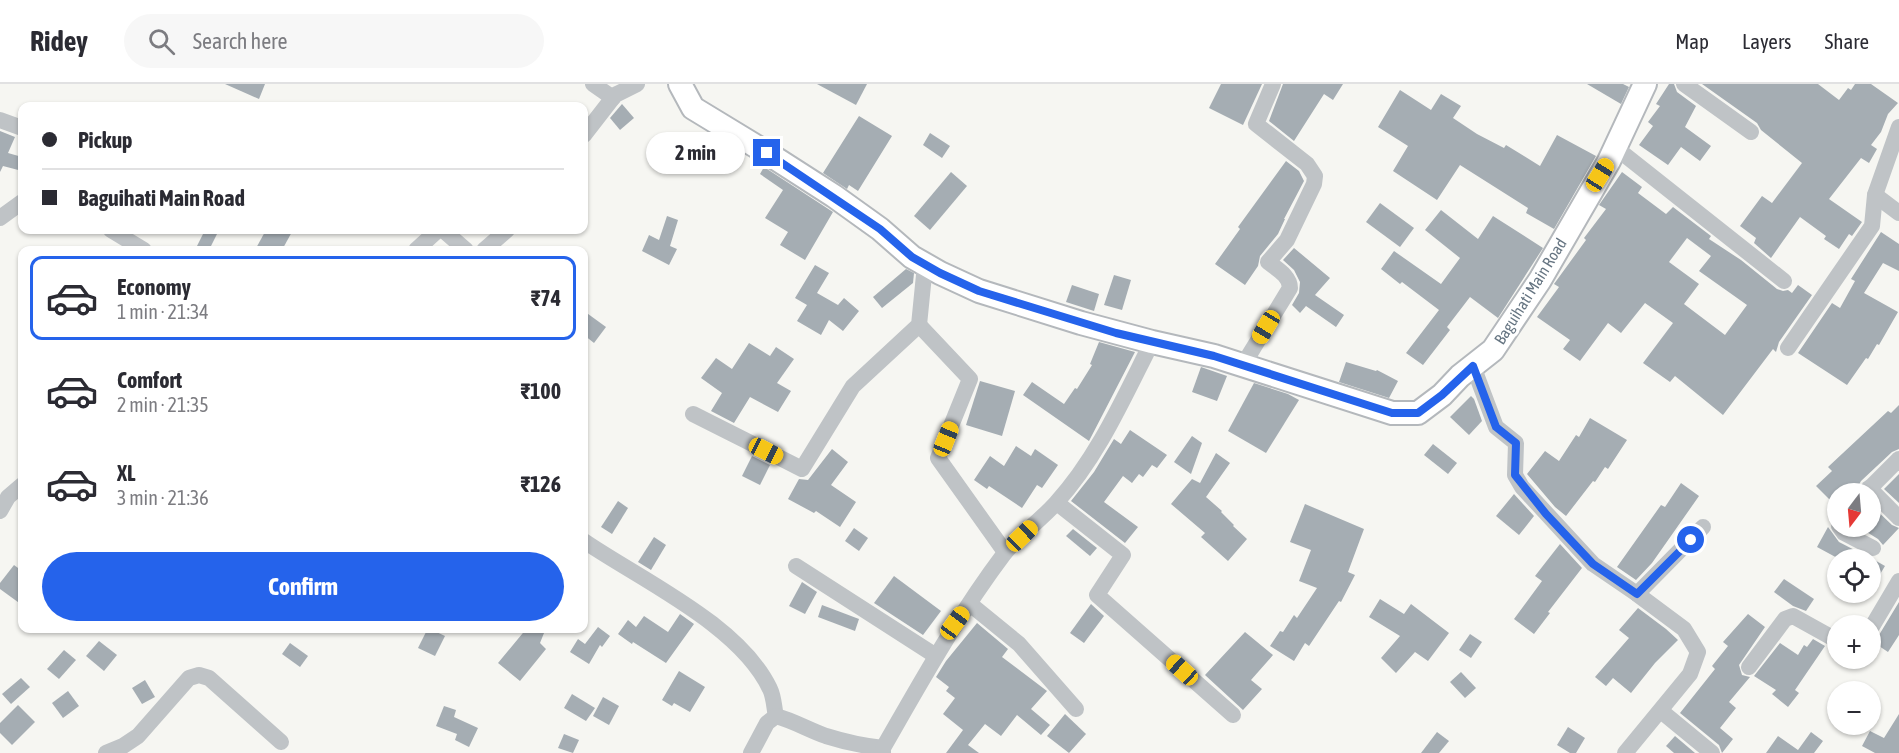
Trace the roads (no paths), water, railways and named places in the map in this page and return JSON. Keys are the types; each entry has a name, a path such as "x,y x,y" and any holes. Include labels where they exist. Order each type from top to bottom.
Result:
{"street":[{"path":"593,84 613,98"},
{"path":"588,130 613,98 637,84"},
{"name":"Baguihati Main Road","path":"680,84 693,108 834,196 880,229 912,257 979,291 1081,323 1214,356 1392,413 1418,413 1493,350 1540,280 1616,148 1645,84"},
{"path":"1243,365 1290,288 1286,276 1268,262 1287,240 1314,184 1315,176 1307,164 1256,124 1273,84"},
{"path":"1684,84 1751,132"},
{"path":"0,120 18,127"},
{"path":"1788,348 1872,226 1875,195 1897,136"},
{"path":"1616,148 1784,281"},
{"path":"1875,195 1899,213"},
{"path":"0,218 18,205"},
{"path":"118,234 137,246"},
{"path":"420,246 434,234"},
{"path":"448,234 461,246"},
{"path":"489,246 502,234"},
{"path":"693,414 802,469 853,386 919,326 925,265"},
{"path":"919,326 970,379 938,458 1005,552"},
{"path":"776,716 824,735 883,751 955,623 1005,552 1057,503 1079,473 1108,428 1152,342"},
{"path":"1473,366 1496,427 1516,443 1515,475 1522,487 1593,564 1684,629 1698,652 1690,675 1625,753"},
{"path":"1874,483 1899,459"},
{"path":"0,511 8,497 18,488"},
{"path":"1057,503 1123,555 1097,595 1233,715"},
{"path":"1881,503 1899,518"},
{"path":"1637,594 1703,527"},
{"path":"1852,537 1873,548"},
{"path":"588,544 715,624 758,668 771,691 776,716"},
{"path":"796,566 936,656"},
{"path":"1879,615 1899,581"},
{"path":"970,603 1019,644 1076,709"},
{"path":"1749,667 1785,619 1793,616 1799,618 1827,634"},
{"path":"106,753 138,736 189,678 199,675 209,678 281,742"},
{"path":"1661,711 1712,753"},
{"path":"751,753 767,723 776,716"}]}
